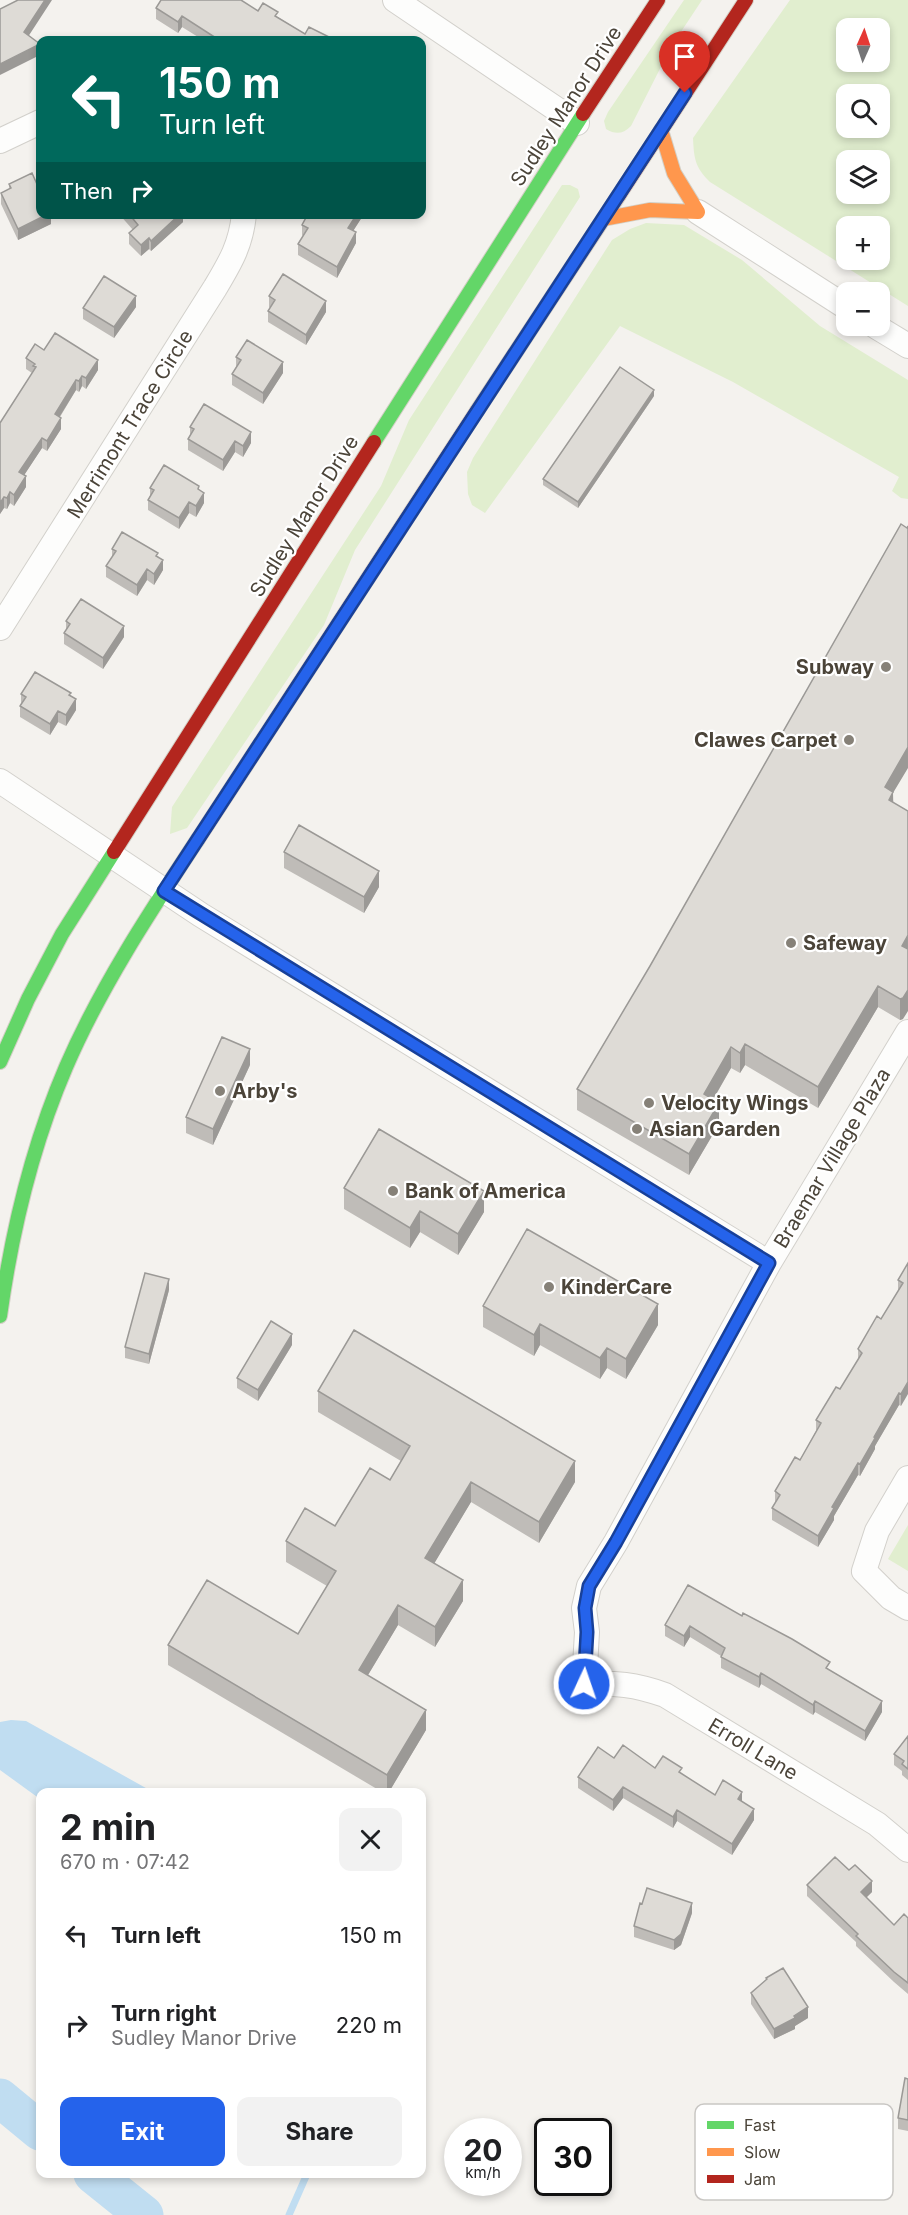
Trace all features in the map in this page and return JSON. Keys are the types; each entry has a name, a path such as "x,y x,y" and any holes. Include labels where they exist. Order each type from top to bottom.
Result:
{"main road":[{"name":"Sudley Manor Drive","path":"0,1062 28,999 62,934 577,123 658,0"},
{"path":"0,1316 10,1252 26,1185 50,1108 86,1025 112,976 164,891 746,0"},
{"path":"661,130 670,167 679,188 698,212"},
{"path":"603,219 670,208 698,212"}],"street":[{"path":"395,0 577,123"},
{"path":"0,141 36,124"},
{"path":"698,212 836,301"},
{"name":"Merrimont Trace Circle","path":"0,628 215,288 237,249 243,232 244,219"},
{"path":"890,335 908,346"},
{"path":"0,781 164,891"},
{"name":"Braemar Village Plaza","path":"164,891 769,1263 908,1032"},
{"name":"Erroll Lane","path":"769,1263 616,1542 589,1586 585,1608 587,1632 584,1684 625,1683 665,1695 877,1824 899,1840 908,1850"},
{"path":"908,1478 877,1531 864,1571 891,1598 908,1608"}],"green space":[{"path":"684,0 702,0 671,47 631,126 619,133 606,129 604,121 608,112"},
{"path":"790,0 908,0 908,306 890,295 890,282 870,282 851,270 890,270 890,216 836,216 836,261 710,182 701,172 694,152 693,138"},
{"path":"562,185 570,185 578,189 580,197 355,550 324,625 187,828 170,834 172,807 381,486 409,420"},
{"path":"646,223 684,225 742,260 820,326 908,380 908,499 901,498 892,491 899,477 733,382 620,326 485,513 472,505 468,494 467,472 473,458 612,240"},
{"path":"908,1525 908,1571 888,1559"}],"water":[{"path":"26,1721 146,1788 36,1788 36,1796 0,1770 0,1722"}],"building":[{"path":"18,0 45,0 24,32 36,41 36,46 0,64 0,9"},
{"path":"161,0 241,0 258,11 263,3 278,12 275,16 305,34 309,27 327,36 213,36 182,16 178,22 156,8"},
{"path":"32,173 36,182 36,219 38,219 18,229 1,193 11,188 9,184"},
{"path":"133,219 175,219 151,241 149,238 141,245 129,233 138,225"},
{"path":"305,219 354,219 348,228 356,232 337,267 298,244 308,228 302,225"},
{"path":"283,274 326,301 306,335 268,311 275,300 269,296"},
{"path":"104,276 136,296 114,327 83,308"},
{"path":"55,333 98,360 86,378 82,376 79,381 76,380 55,414 61,418 47,441 42,438 19,472 26,476 14,495 10,492 7,498 4,497 0,503 0,423 36,367 26,358 35,344 44,350"},
{"path":"247,340 283,362 263,393 232,374 241,360 236,357"},
{"path":"620,367 654,390 578,502 543,479"},
{"path":"204,404 251,432 243,446 235,441 223,460 188,439 194,429 190,427"},
{"path":"164,465 199,486 198,489 204,493 196,506 189,502 179,518 148,500 154,490 150,488"},
{"path":"901,524 907,528 908,526 908,747 885,787 893,792 889,800 908,811 908,935 902,946 908,949 908,990 900,999 878,986 818,1087 745,1044 740,1053 731,1047 704,1094 719,1103 689,1154 577,1089 650,966"},
{"path":"122,532 158,553 156,556 163,560 154,574 147,569 137,585 106,566 116,551 112,549"},
{"path":"81,599 124,626 103,658 64,633 70,624 66,621"},
{"path":"35,672 71,693 69,695 76,699 66,715 58,711 50,724 20,706 26,697 21,694"},
{"path":"299,825 379,871 364,897 284,852"},
{"path":"222,1037 250,1049 213,1129 186,1117"},
{"path":"379,1129 484,1191 458,1234 420,1211 410,1228 344,1188"},
{"name":"KinderCare","path":"527,1229 658,1304 626,1359 607,1348 600,1358 540,1324 534,1335 483,1306"},
{"path":"908,1263 908,1382 901,1394 899,1393 860,1464 858,1463 832,1507 834,1508 818,1536 772,1508 780,1495 775,1491 795,1457 800,1460 821,1423 816,1420 836,1387 840,1389 862,1353 858,1349 877,1316 881,1319 903,1283 898,1280"},
{"path":"145,1273 169,1279 149,1354 125,1347"},
{"path":"271,1321 292,1334 258,1390 237,1378"},
{"path":"354,1330 575,1461 539,1522 471,1482 425,1558 463,1580 435,1627 398,1605 359,1670 426,1710 387,1775 168,1645 207,1580 298,1634 336,1571 286,1541 305,1508 335,1526 370,1468 390,1480 410,1446 318,1391"},
{"path":"688,1585 742,1616 743,1613 792,1639 830,1662 826,1668 882,1701 865,1731 815,1701 813,1705 761,1673 759,1677 721,1657 725,1648 690,1626 684,1636 665,1625"},
{"path":"908,1736 908,1769 902,1764 904,1761 894,1754"},
{"path":"623,1745 655,1768 663,1756 682,1768 679,1772 715,1795 723,1780 742,1792 738,1799 754,1809 732,1844 677,1810 673,1817 623,1787 613,1800 578,1777 598,1747 614,1758"},
{"path":"835,1857 849,1870 855,1865 872,1881 861,1892 894,1925 904,1914 908,1918 908,1983 856,1936 858,1934 807,1885"},
{"path":"647,1888 692,1903 681,1934 674,1940 634,1926"},
{"path":"783,1968 808,2007 794,2016 795,2018 774,2029 751,1993 766,1978"},
{"path":"905,2078 908,2079 908,2120 898,2118"}],"waterway":[{"path":"0,2098 36,2128"},
{"path":"98,2178 144,2215"},
{"path":"289,2215 305,2178"}],"traffic: fast":[{"path":"374,442 583,114"},
{"path":"0,1316 17,1220 33,1158 66,1067 110,979 198,839"},
{"path":"0,1062 28,999 62,934 114,852"}],"traffic: slow":[{"path":"661,130 674,173 698,212"},
{"path":"477,411 619,195"},
{"path":"603,219 650,210 698,212"}],"traffic: jam":[{"path":"583,114 658,0"},
{"path":"619,195 746,0"},
{"path":"198,839 477,411"},
{"path":"114,852 374,442"}],"place":[{"name":"Subway","path":"886,667"},
{"name":"Clawes Carpet","path":"849,740"},
{"name":"Safeway","path":"791,943"},
{"name":"Arby's","path":"220,1091"},
{"name":"Velocity Wings","path":"649,1103"},
{"name":"Asian Garden","path":"637,1129"},
{"name":"Bank of America","path":"393,1191"},
{"name":"KinderCare","path":"549,1287"}],"route":[{"path":"584,1684 587,1632 585,1608 589,1586 616,1542 769,1263 164,891 685,93"}]}
